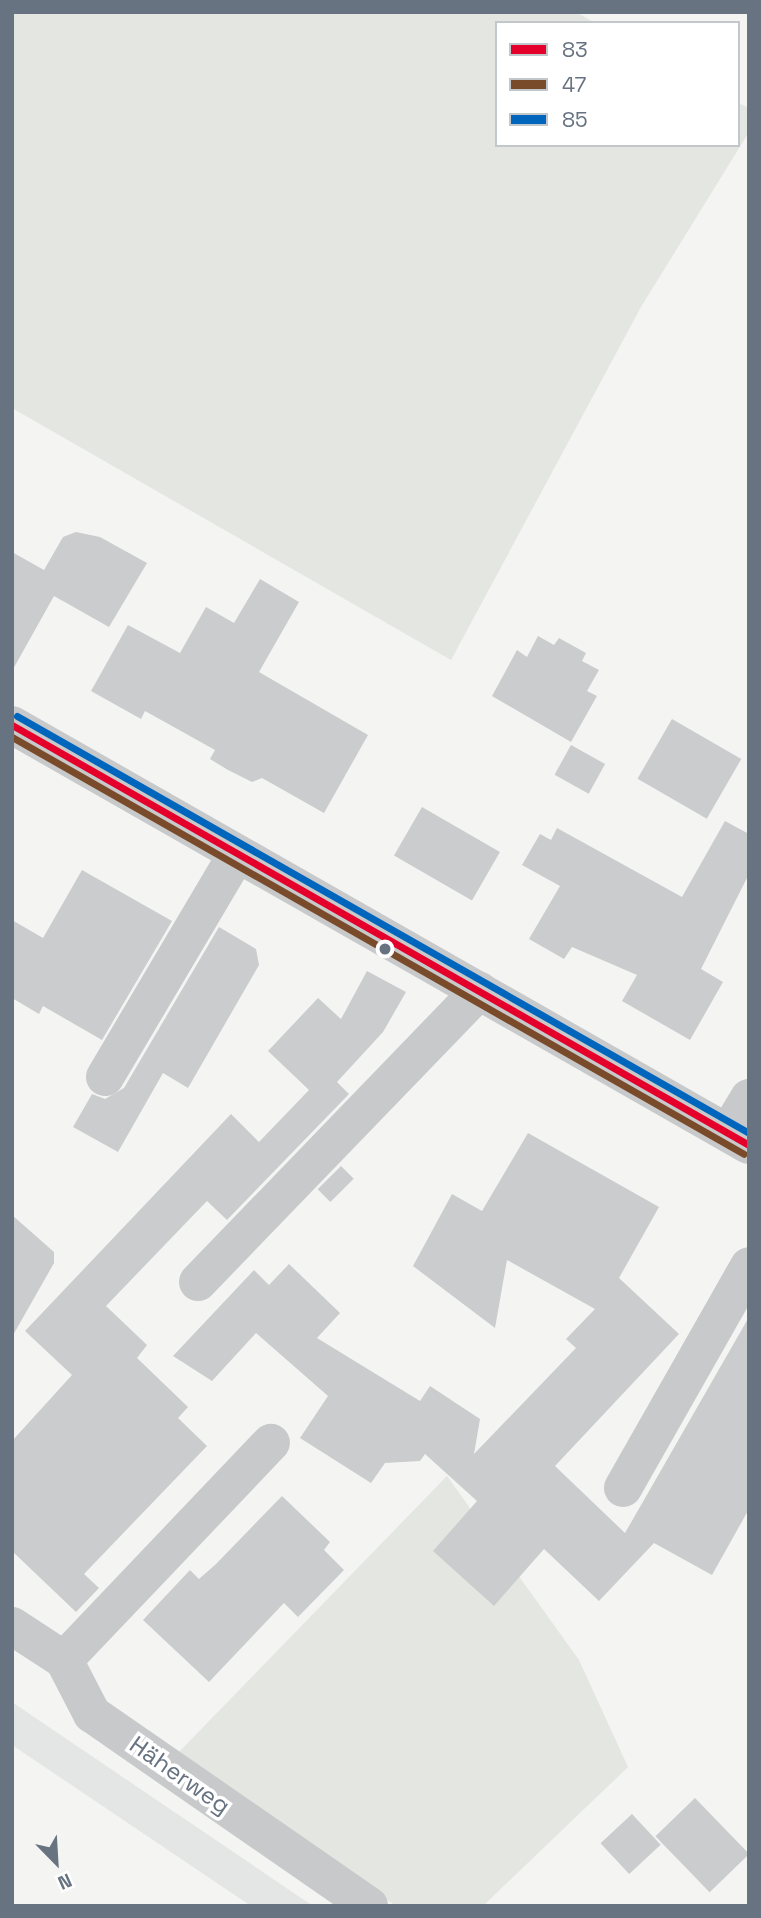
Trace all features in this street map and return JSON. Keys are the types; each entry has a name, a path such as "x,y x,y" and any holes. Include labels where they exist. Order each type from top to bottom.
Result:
{"street":[{"path":"12,725 738,1139 749,1098"},
{"path":"105,1077 237,853"},
{"path":"198,1282 479,991"},
{"path":"623,1488 749,1266"},
{"path":"64,1660 271,1443"},
{"name":"Häherweg","path":"12,1626 64,1660 92,1714 369,1906"}],"shaded area":[{"path":"12,12 576,12 592,21 495,21 495,147 740,147 641,307 451,660 12,408"},
{"path":"740,104 749,108 749,132 740,147"},
{"path":"447,1476 579,1660 628,1767 483,1906 396,1906 176,1755"},
{"path":"12,1702 313,1906 251,1906 12,1745"}],"building":[{"path":"76,532 100,537 147,563 109,627 54,596 12,671 12,552 44,570 63,537"},
{"path":"260,579 299,602 259,672 368,735 324,813 262,778 252,782 228,770 210,759 215,750 145,711 141,719 91,691 128,625 180,653 206,607 234,623"},
{"path":"538,636 554,645 559,638 586,653 582,661 599,670 587,691 597,696 571,742 492,696 517,650 527,657"},
{"path":"672,719 741,759 707,819 638,779"},
{"path":"571,745 605,764 589,794 555,775"},
{"path":"422,807 500,852 472,900 394,855"},
{"path":"725,821 749,834 749,874 701,969 723,982 690,1040 622,1001 637,975 572,947 564,959 529,939 560,886 522,865 540,834 551,840 557,828 682,897"},
{"path":"82,870 172,921 102,1040 43,1006 39,1014 12,998 12,920 43,938"},
{"path":"219,927 256,949 259,965 188,1088 163,1073 118,1152 73,1127 92,1094 105,1099 124,1088"},
{"path":"367,971 406,992 383,1032 337,1082 349,1094 227,1220 207,1201 106,1306 147,1345 137,1358 188,1407 178,1418 207,1446 84,1574 99,1588 76,1612 12,1551 12,1441 72,1375 25,1331 231,1114 259,1142 309,1090 268,1051 318,998 341,1019"},
{"path":"528,1133 659,1207 619,1278 679,1334 555,1466 625,1533 749,1317 749,1509 712,1575 654,1543 599,1601 544,1549 494,1606 433,1551 477,1501 425,1454 420,1461 385,1463 371,1483 300,1438 328,1396 256,1333 212,1381 173,1356 254,1270 269,1285 289,1264 340,1313 317,1338 420,1401 430,1386 480,1419 474,1454 576,1348 566,1339 595,1309 507,1260 495,1328 413,1266 452,1194 482,1211"},
{"path":"341,1166 354,1179 330,1202 318,1189"},
{"path":"12,1215 54,1252 54,1263 12,1337"},
{"path":"282,1496 330,1542 324,1550 344,1570 298,1617 284,1603 209,1682 143,1620 190,1570 199,1579 216,1564"},
{"path":"695,1798 749,1854 710,1892 655,1836"},
{"path":"632,1814 661,1845 629,1874 601,1843"}],"transit line":[{"name":"85","path":"17,716 749,1133"},
{"name":"83","path":"12,725 749,1145"},
{"name":"47","path":"12,737 744,1154"}]}
